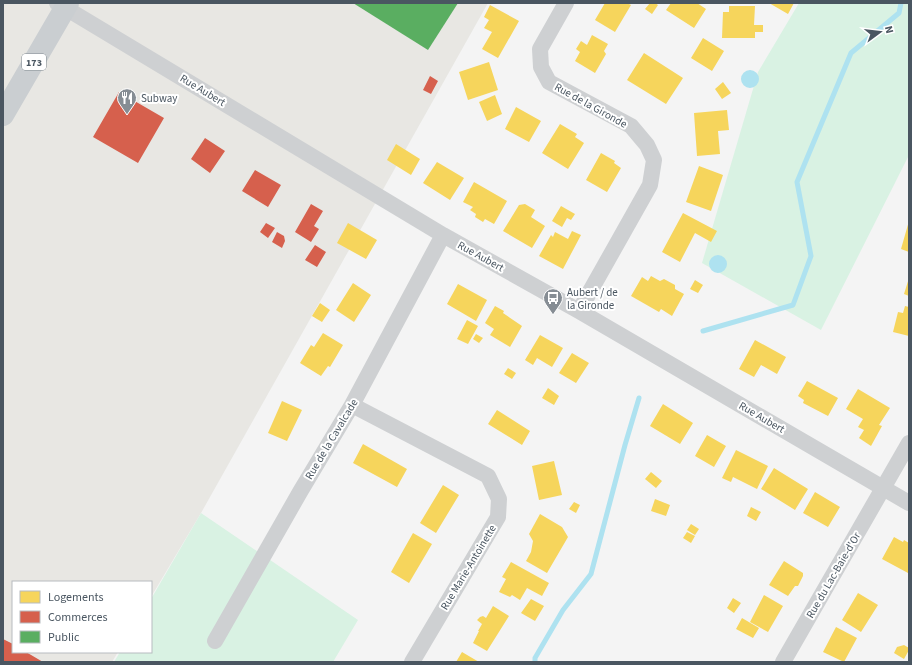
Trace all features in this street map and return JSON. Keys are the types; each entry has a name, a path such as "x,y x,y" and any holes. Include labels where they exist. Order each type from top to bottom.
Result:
{"main road":[{"name":"173","path":"3,115 63,5"}],"street":[{"name":"Rue de la Gironde","path":"566,3 540,49 541,66 549,82 631,126 646,145 654,160 650,185 579,310"},
{"name":"Rue Aubert","path":"63,5 443,235 579,310 909,503"},
{"name":"Rue de la Cavalcade","path":"216,641 300,492 352,405 443,235"},
{"name":"Rue Marie-Antoinette","path":"352,405 488,476 499,499 498,517 412,662"},
{"name":"Rue du Lac-Baie-d'Or","path":"783,662 909,443"}],"shaded area":[{"path":"3,3 488,3 201,513 152,595 152,581 12,581 12,653 117,653 112,662 3,662"}],"green space":[{"path":"799,3 909,3 909,155 821,330 702,263 758,72"},
{"path":"201,513 358,620 333,662 114,662 119,653 152,653 152,597"}],"water":[{"path":"750,70 756,73 759,79 756,85 750,88 744,85 741,79 744,73"},
{"path":"718,255 724,258 727,264 724,270 718,273 712,270 709,264 712,258"}],"building: Logements":[{"path":"605,3 627,3 631,5 615,32 595,20"},
{"path":"650,3 655,3 658,5 652,14 645,9"},
{"path":"671,3 697,3 706,9 694,28 666,10"},
{"path":"769,3 794,3 788,14"},
{"path":"490,5 519,21 498,58 482,49 492,32 484,28 489,20 484,17"},
{"path":"729,6 755,6 754,25 763,25 763,32 755,32 755,38 722,38 723,12 729,12"},
{"path":"592,35 608,44 604,51 606,54 595,73 575,61 580,52 576,49 581,41 587,45"},
{"path":"703,38 724,51 712,71 691,58"},
{"path":"644,53 683,78 666,104 627,80"},
{"path":"489,62 498,90 468,100 459,72"},
{"path":"723,82 731,93 722,99 715,89"},
{"path":"495,95 502,114 487,121 479,102"},
{"path":"516,107 541,121 529,142 505,129"},
{"path":"727,110 729,130 718,131 720,154 697,156 694,113"},
{"path":"560,124 577,134 575,137 584,143 568,169 542,153"},
{"path":"396,144 420,159 411,175 387,160"},
{"path":"601,153 615,161 614,163 621,168 607,192 586,180"},
{"path":"437,162 464,178 450,200 423,183"},
{"path":"699,166 723,175 711,211 686,202"},
{"path":"474,182 507,201 494,224 485,219 483,222 475,217 476,214 470,210 473,207 463,202"},
{"path":"525,204 535,210 531,217 545,226 532,248 503,231 519,205"},
{"path":"561,206 575,214 571,220 567,218 562,227 552,221"},
{"path":"683,213 717,231 711,242 695,233 680,262 662,252"},
{"path":"909,221 909,252 901,249"},
{"path":"348,223 377,240 366,259 337,243"},
{"path":"572,231 581,235 563,269 539,256 551,235 553,237 555,232 568,239"},
{"path":"651,276 660,281 664,279 675,285 675,289 684,294 672,316 661,309 659,312 631,296 642,277 648,281"},
{"path":"909,278 909,296 904,294"},
{"path":"695,280 703,285 698,293 690,289"},
{"path":"353,283 371,295 354,322 336,310"},
{"path":"458,284 487,300 476,321 447,304"},
{"path":"320,303 330,310 322,322 312,316"},
{"path":"495,306 504,311 503,313 522,326 510,347 490,335 494,329 485,323"},
{"path":"905,306 909,307 909,336 893,332 898,312 903,313"},
{"path":"467,320 478,326 468,344 457,339"},
{"path":"323,333 343,345 330,367 328,366 321,376 300,363 311,345 314,347"},
{"path":"476,334 483,338 479,343 473,339"},
{"path":"540,335 563,348 552,367 537,358 533,365 525,360"},
{"path":"755,340 786,357 777,374 761,365 754,377 739,369"},
{"path":"572,353 589,363 576,383 559,373"},
{"path":"508,368 516,373 512,379 504,374"},
{"path":"807,381 838,398 828,416 803,403 804,400 798,396"},
{"path":"548,388 559,396 554,405 542,398"},
{"path":"858,389 890,408 879,425 882,426 871,446 859,438 864,430 858,427 863,419 846,409"},
{"path":"282,401 302,410 287,441 268,433"},
{"path":"663,404 693,423 680,444 650,426"},
{"path":"497,410 530,431 522,445 488,424"},
{"path":"707,435 726,446 714,467 695,456"},
{"path":"363,444 407,469 397,487 353,463"},
{"path":"736,450 768,466 757,489 733,477 731,482 722,478"},
{"path":"554,461 562,495 539,500 532,466"},
{"path":"774,468 808,489 795,510 761,489"},
{"path":"651,472 662,481 656,488 645,479"},
{"path":"443,485 459,495 436,533 420,523"},
{"path":"815,492 840,507 828,527 803,513"},
{"path":"655,499 670,505 666,516 651,511"},
{"path":"574,502 580,505 576,513 569,509"},
{"path":"751,507 761,512 756,521 747,516"},
{"path":"540,514 562,527 568,537 547,573 526,561 531,552 533,541 529,534"},
{"path":"691,524 699,529 695,535 687,530"},
{"path":"687,532 695,536 691,543 683,538"},
{"path":"413,533 432,544 409,583 391,572"},
{"path":"894,537 903,542 904,540 909,543 908,573 882,559"},
{"path":"784,561 803,573 798,586 795,586 788,596 769,585"},
{"path":"511,562 549,583 542,596 527,588 520,600 512,595 510,597 499,592 506,579 502,577"},
{"path":"858,593 878,605 861,632 842,620"},
{"path":"764,595 783,606 768,632 750,622"},
{"path":"733,598 741,603 734,613 727,608"},
{"path":"531,599 544,606 535,621 521,613"},
{"path":"493,606 509,616 487,651 473,643 482,624 477,620 483,616 486,618"},
{"path":"742,618 759,628 753,638 736,629"},
{"path":"836,627 857,638 844,662 823,652"},
{"path":"904,645 909,648 909,650 904,659 894,653 897,647"},
{"path":"462,652 479,662 456,662"}],"building: Commerces":[{"path":"430,76 438,81 431,94 423,90"},
{"path":"119,92 164,118 138,163 93,137"},
{"path":"205,138 225,151 210,173 191,159"},
{"path":"255,170 281,185 268,207 242,191"},
{"path":"311,204 323,211 314,226 319,229 311,242 295,232"},
{"path":"266,223 275,228 268,238 260,232"},
{"path":"277,232 284,236 285,241 282,248 272,242"},
{"path":"315,245 326,252 317,267 305,260"},
{"path":"3,639 12,644 12,653 28,653 43,662 3,662"}],"building: Public":[{"path":"353,3 458,3 428,50"}],"waterway":[{"path":"703,331 793,305 811,256 797,182 851,53 899,13 901,3"},
{"path":"535,662 535,658 563,610 591,574 639,398"}],"place":[{"name":"Subway","path":"127,115"},
{"name":"Aubert / de la Gironde","path":"553,315"}]}
